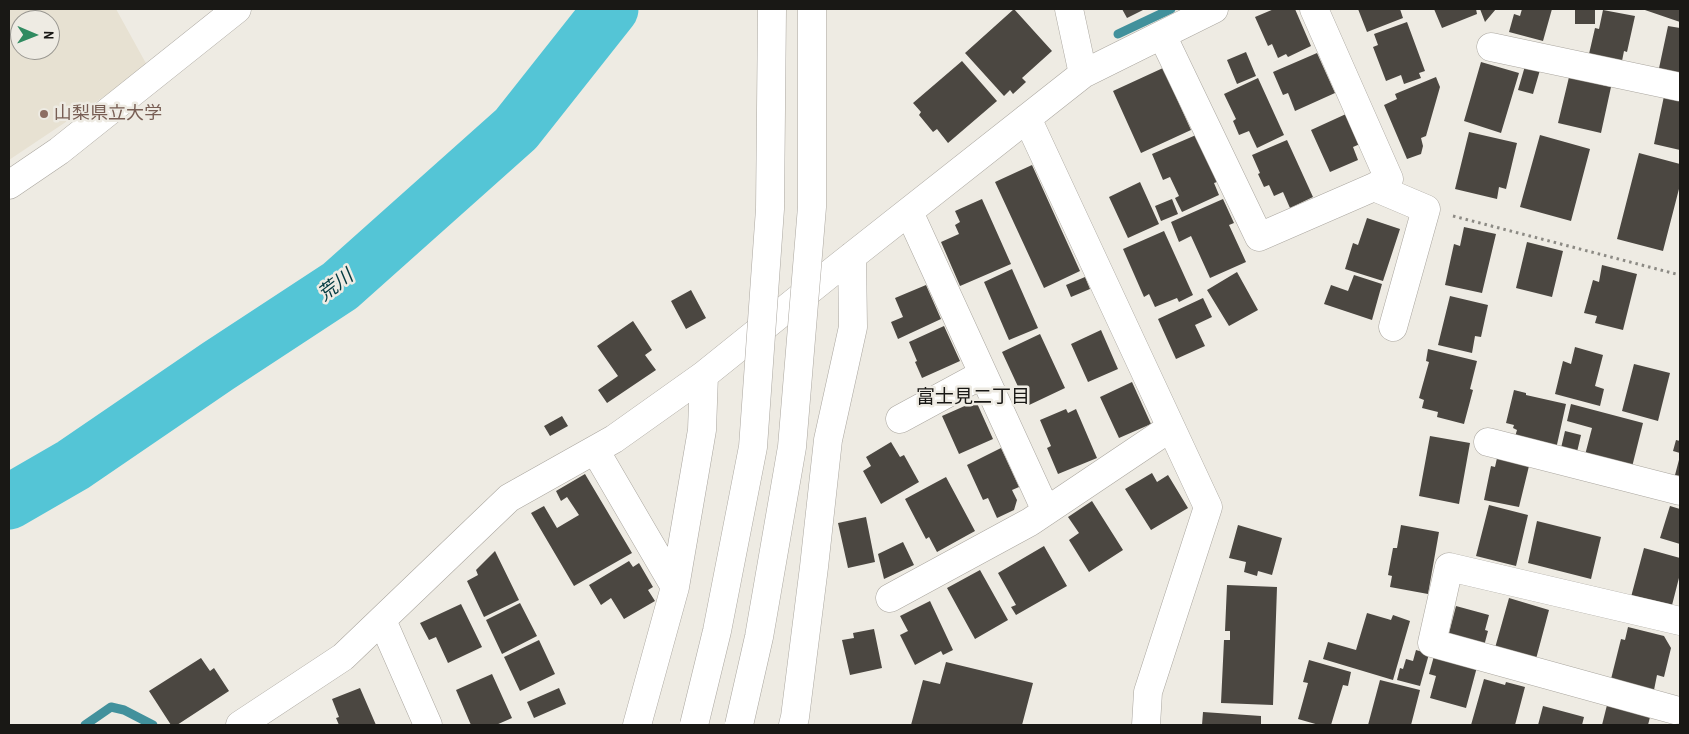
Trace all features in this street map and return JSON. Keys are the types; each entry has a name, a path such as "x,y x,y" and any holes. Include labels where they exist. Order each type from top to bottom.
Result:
{"street":[{"path":"9,185 59,151 237,9"},
{"path":"694,725 717,631 753,447 770,209 772,9"},
{"path":"739,725 760,637 792,447 812,206 812,9"},
{"path":"1069,9 1083,74"},
{"path":"240,725 343,657 509,498 614,439 704,375 1083,74 1214,9"},
{"path":"1162,35 1259,237 1374,187 1388,179 1314,9"},
{"path":"1491,47 1680,87"},
{"path":"1027,118 1208,507 1148,692 1146,725"},
{"path":"1374,187 1426,209 1393,327"},
{"path":"908,212 1046,511"},
{"path":"793,725 814,567 828,440 852,326 852,256"},
{"path":"900,419 983,374"},
{"path":"638,725 675,587 702,430 704,375"},
{"path":"890,598 1030,522 1170,428"},
{"path":"1488,442 1680,491"},
{"path":"595,450 675,587"},
{"path":"1675,707 1432,643 1449,567 1680,622"},
{"path":"382,620 428,725"}],"path":[{"path":"1426,209 1680,275"}],"shaded area":[{"name":"山梨県立大学","path":"9,9 116,9 148,67 9,160"}],"building":[{"path":"1014,9 1052,51 1022,78 1026,82 1013,94 1010,90 1004,96 965,53"},
{"path":"1122,9 1145,9 1127,18"},
{"path":"1274,9 1295,9 1311,46 1288,57 1286,54 1278,58 1272,44 1268,46 1255,17"},
{"path":"1358,9 1400,9 1403,18 1367,32"},
{"path":"1434,9 1476,9 1477,14 1442,28"},
{"path":"1480,9 1496,9 1485,22"},
{"path":"1522,9 1552,9 1543,41 1509,32 1514,14 1520,16"},
{"path":"1575,9 1595,9 1595,24 1575,24"},
{"path":"1642,9 1680,9 1680,22"},
{"path":"1603,10 1635,16 1627,52 1624,51 1622,61 1592,60 1594,55 1589,54 1595,28 1599,29"},
{"path":"1407,22 1425,71 1419,73 1421,78 1404,84 1401,75 1386,81 1373,47 1378,45 1374,34"},
{"path":"1668,26 1680,28 1680,77 1658,73"},
{"path":"1246,52 1256,76 1237,84 1227,60"},
{"path":"1317,53 1335,93 1295,111 1288,93 1283,95 1273,72"},
{"path":"962,61 997,101 948,143 937,129 933,132 919,115 921,112 913,103"},
{"path":"1481,62 1519,73 1501,133 1464,121"},
{"path":"1525,66 1540,70 1533,94 1518,90"},
{"path":"1163,68 1191,130 1141,153 1113,91"},
{"path":"1436,77 1440,87 1426,136 1421,138 1423,146 1421,154 1407,159 1384,105 1397,99 1395,94"},
{"path":"1569,77 1611,87 1601,133 1558,123"},
{"path":"1258,78 1284,135 1257,148 1249,131 1239,135 1233,121 1236,119 1224,94"},
{"path":"1664,96 1680,99 1680,150 1654,144"},
{"path":"1346,114 1360,144 1353,147 1358,160 1330,172 1311,130"},
{"path":"1469,132 1517,143 1506,189 1499,187 1497,199 1455,189"},
{"path":"1196,135 1217,182 1214,183 1219,195 1182,212 1175,198 1179,196 1170,177 1163,180 1152,154"},
{"path":"1540,135 1590,149 1571,221 1520,207"},
{"path":"1287,140 1313,197 1290,208 1283,192 1274,196 1269,185 1264,187 1252,155"},
{"path":"1639,153 1680,164 1680,185 1663,251 1617,239"},
{"path":"1032,165 1080,271 1044,288 995,182"},
{"path":"1140,182 1159,224 1128,238 1109,197"},
{"path":"982,199 1011,264 960,286 941,242 959,234 955,225 960,222 955,211"},
{"path":"1172,199 1178,214 1161,221 1155,206"},
{"path":"1223,199 1234,223 1229,225 1246,262 1210,278 1191,236 1179,242 1171,222"},
{"path":"1367,218 1400,229 1383,281 1345,269 1353,243 1358,245"},
{"path":"1464,227 1496,234 1482,293 1445,285 1454,244 1460,246"},
{"path":"1164,231 1193,295 1179,302 1177,298 1155,307 1149,294 1144,297 1123,249"},
{"path":"1527,242 1563,251 1552,297 1516,288"},
{"path":"1602,265 1637,274 1623,330 1595,323 1597,316 1584,313 1593,280 1599,282"},
{"path":"1012,269 1038,328 1009,340 984,282"},
{"path":"1237,272 1258,310 1229,326 1207,290"},
{"path":"1354,275 1382,284 1372,320 1324,304 1331,285 1348,291"},
{"path":"1085,277 1090,289 1071,297 1066,285"},
{"path":"926,285 941,319 898,339 891,322 903,317 895,298"},
{"path":"691,290 706,318 686,329 671,301"},
{"path":"1450,296 1488,305 1481,337 1475,336 1472,353 1438,345"},
{"path":"1203,298 1212,317 1195,325 1205,346 1176,359 1158,319"},
{"path":"633,321 652,350 645,355 656,370 607,403 598,390 618,376 597,346"},
{"path":"944,326 960,361 922,378 909,342"},
{"path":"1101,330 1118,369 1088,382 1071,344"},
{"path":"1040,334 1065,388 1027,406 1002,352"},
{"path":"1575,347 1603,355 1595,386 1604,389 1600,406 1555,394 1563,361 1571,364"},
{"path":"1428,349 1477,361 1470,389 1473,390 1464,424 1437,417 1438,412 1422,408 1424,400 1419,398 1429,362 1426,361"},
{"path":"1634,364 1670,373 1658,421 1622,411"},
{"path":"1132,382 1151,424 1119,438 1100,397"},
{"path":"1514,390 1526,393 1526,395 1566,404 1556,449 1514,440 1517,430 1513,428 1514,425 1506,423"},
{"path":"976,401 993,439 959,454 942,416"},
{"path":"1571,404 1643,423 1632,467 1585,455 1592,428 1567,421"},
{"path":"1066,409 1068,413 1076,409 1097,458 1058,474 1047,448 1051,446 1040,420"},
{"path":"562,416 568,426 550,436 544,426"},
{"path":"1565,431 1581,435 1577,452 1561,448"},
{"path":"1430,436 1470,443 1459,504 1419,496"},
{"path":"1676,440 1680,441 1680,453 1673,451"},
{"path":"891,442 900,457 904,455 919,482 881,504 863,471 871,466 866,457"},
{"path":"1001,448 1019,487 1012,490 1017,500 1014,510 997,518 988,498 983,500 967,465"},
{"path":"1680,456 1680,476 1675,475"},
{"path":"1497,458 1529,466 1519,507 1484,500 1491,466 1495,467"},
{"path":"1152,473 1157,482 1168,475 1188,508 1151,530 1125,489"},
{"path":"585,474 632,553 574,586 531,513 544,506 557,528 579,515 567,497 561,501 556,491"},
{"path":"946,477 975,531 937,552 929,537 926,539 905,499"},
{"path":"1092,501 1123,550 1089,572 1069,540 1079,533 1068,517"},
{"path":"1489,505 1528,515 1516,566 1476,556"},
{"path":"1670,506 1680,509 1680,544 1660,538"},
{"path":"866,517 875,562 848,568 838,523"},
{"path":"1537,521 1601,537 1591,579 1528,563"},
{"path":"1238,525 1282,538 1272,575 1258,571 1257,576 1244,572 1246,562 1229,558"},
{"path":"1401,525 1439,532 1428,594 1390,587 1392,576 1388,575 1393,548 1397,548"},
{"path":"903,542 914,565 884,579 878,554"},
{"path":"1044,546 1067,586 1016,615 1011,607 1016,605 998,573"},
{"path":"1644,548 1680,558 1680,574 1671,609 1631,597"},
{"path":"495,551 519,600 484,617 467,581 478,575 476,570"},
{"path":"629,561 633,567 639,563 653,587 648,590 655,601 624,619 611,598 601,605 589,585"},
{"path":"980,570 1008,620 975,639 947,588"},
{"path":"1227,585 1277,587 1273,705 1221,703 1224,640 1230,640 1230,631 1225,631"},
{"path":"1509,598 1549,610 1536,659 1495,648"},
{"path":"930,601 953,650 943,655 941,651 915,665 900,635 908,631 900,616"},
{"path":"520,603 537,636 502,654 486,620"},
{"path":"461,604 482,647 448,663 436,637 429,640 420,623"},
{"path":"1456,606 1489,615 1485,630 1488,631 1484,646 1448,637"},
{"path":"1367,613 1391,620 1393,615 1410,621 1393,680 1323,659 1328,642 1356,650"},
{"path":"1628,627 1664,636 1671,648 1664,677 1657,675 1654,690 1611,679 1621,639 1625,640"},
{"path":"874,629 882,668 850,675 842,640 854,638 853,633"},
{"path":"539,640 555,674 520,691 504,657"},
{"path":"1416,650 1429,654 1420,686 1397,680 1400,668 1403,669 1406,659 1413,661"},
{"path":"1434,656 1477,667 1466,708 1430,698 1436,676 1429,674"},
{"path":"201,658 210,671 214,668 229,691 177,725 171,725 149,691"},
{"path":"1309,660 1351,672 1348,686 1343,685 1331,725 1319,725 1298,719 1308,683 1303,682"},
{"path":"946,662 1033,683 1022,725 911,725 923,680 940,684"},
{"path":"492,674 512,718 496,725 471,725 456,690"},
{"path":"1484,679 1505,685 1506,682 1525,687 1515,725 1471,725"},
{"path":"1380,680 1420,690 1411,725 1368,725"},
{"path":"360,688 376,725 339,725 336,718 339,717 332,699"},
{"path":"559,688 566,704 534,718 527,702"},
{"path":"1608,701 1651,713 1648,725 1602,725"},
{"path":"1543,706 1584,717 1582,725 1538,725"},
{"path":"1203,712 1261,716 1261,725 1202,725"}],"waterway":[{"name":"荒川","path":"9,502 73,465 340,286 516,129 611,9"},
{"path":"1118,34 1171,9"},
{"path":"85,725 111,707 124,710 153,725"}],"place":[{"name":"山梨県立大学","path":"44,114"}],"district":[{"name":"富士見二丁目","path":"973,398"}]}
